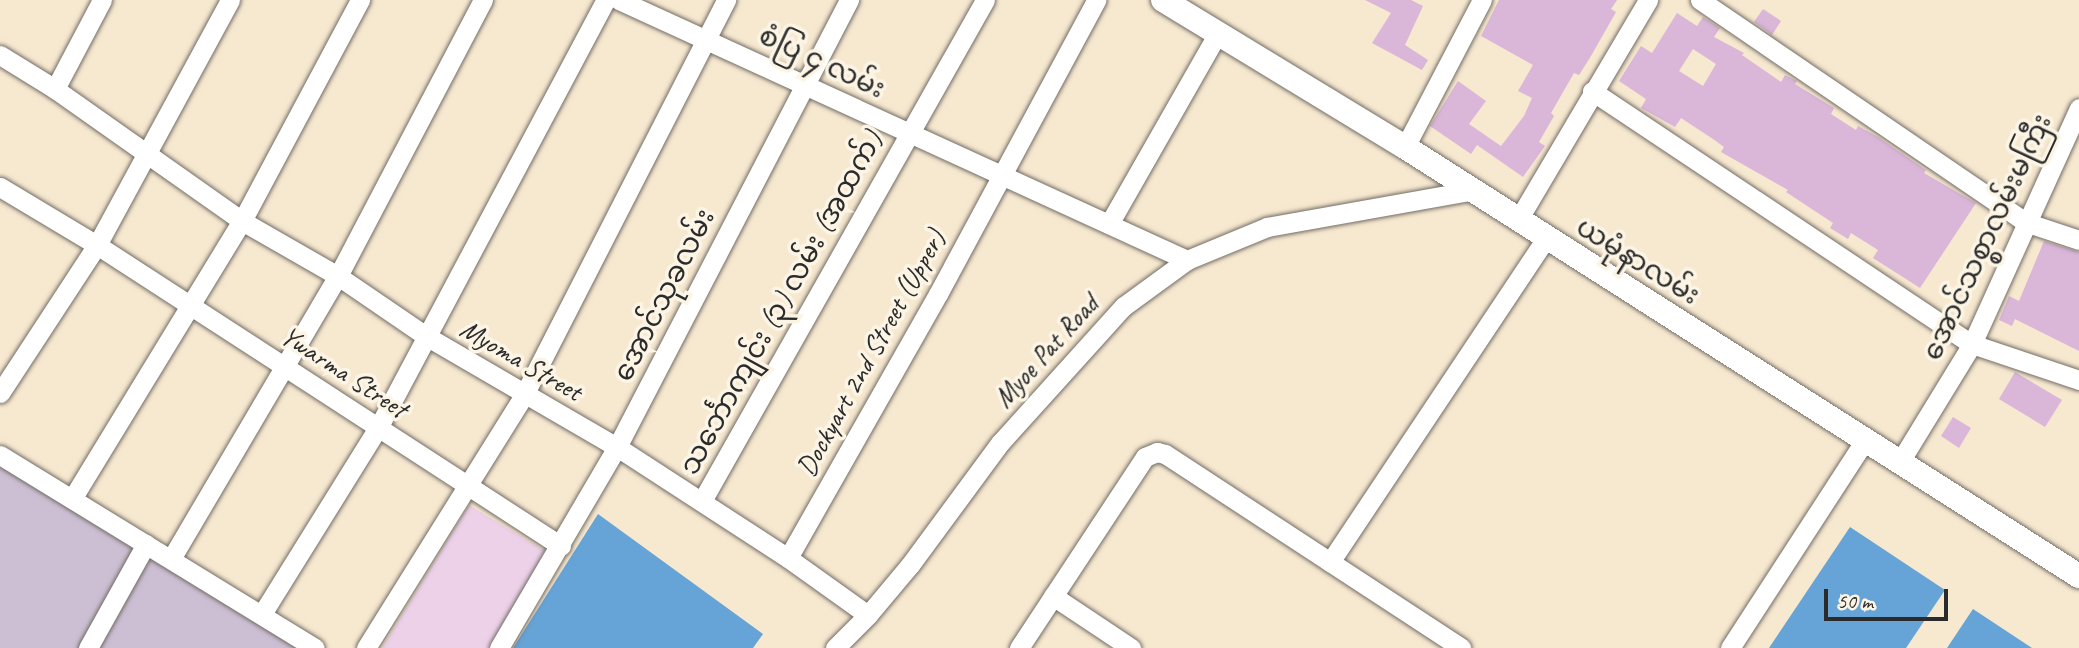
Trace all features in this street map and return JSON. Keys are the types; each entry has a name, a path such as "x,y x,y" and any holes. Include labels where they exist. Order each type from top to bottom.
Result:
{"main road":[{"name":"ယမုံနာလမ်း","path":"1163,0 1405,147 1469,191 1900,460 2079,576"}],"street":[{"path":"55,89 102,0"},
{"path":"0,393 97,246 230,0"},
{"path":"72,499 242,221 360,0"},
{"path":"171,559 338,276 483,0"},
{"path":"262,614 378,428 606,0"},
{"name":"စံပြ ၄ လမ်း","path":"619,0 1187,260"},
{"path":"366,648 524,395 726,0"},
{"name":"အောင်သုခလမ်း","path":"499,648 617,447 849,0"},
{"name":"သင်္ဘောကျင်း (၃) လမ်း (အထက်)","path":"702,501 985,0"},
{"name":"Dockyart 2nd Street (Upper)","path":"788,558 1002,175 1096,0"},
{"path":"1405,147 1482,0"},
{"path":"1518,220 1648,0"},
{"path":"1700,0 2025,222 2079,240"},
{"path":"1109,224 1217,33"},
{"name":"Myoma Street","path":"0,55 55,89 242,221 338,276 426,337 617,447 788,558 868,615"},
{"path":"1592,91 1972,344 2079,380"},
{"name":"အောင်သစ္စာလမ်းမကြီး","path":"1900,460 1972,344 2025,222 2079,108"},
{"name":"Ywarma Street","path":"0,187 97,246 561,546"},
{"name":"Myoe Pat Road","path":"835,648 868,615 910,565 1000,443 1124,306 1187,260 1267,227 1469,191"},
{"path":"1329,562 1546,238"},
{"path":"1730,648 1865,440"},
{"path":"1019,648 1145,457 1157,452 1165,454 1461,648"},
{"path":"0,455 262,614 291,641 315,648"},
{"path":"88,648 146,544"},
{"path":"1053,596 1131,648"}],"shaded area":[{"path":"0,464 296,648 0,648"},
{"path":"469,505 547,552 489,648 382,648"}],"water":[{"path":"598,514 763,634 753,648 513,648"},
{"path":"1850,527 1945,590 1906,648 1769,648"},
{"path":"1973,609 2032,648 1947,648"}],"building":[{"path":"1365,0 1411,0 1423,6 1405,45 1428,60 1422,70 1372,43 1391,13"},
{"path":"1499,0 1617,0 1611,9 1616,12 1591,56 1579,75 1574,73 1551,113 1554,116 1539,142 1545,146 1523,177 1477,145 1471,154 1430,126 1458,81 1486,101 1469,124 1501,146 1524,116 1532,98 1518,91 1533,65 1481,36"},
{"path":"1763,9 1781,21 1772,35 1754,22"},
{"path":"1677,13 1697,26 1703,17 1720,28 1714,37 1744,53 1742,55 1781,82 1785,75 1797,81 1795,84 1834,108 1831,114 1856,130 1858,126 1878,137 1926,170 1924,173 1976,203 1920,288 1873,258 1878,250 1851,233 1848,239 1830,228 1833,223 1786,192 1788,190 1721,152 1724,147 1681,118 1675,127 1641,108 1646,99 1619,81 1641,46 1652,53","holes":["1693,49 1716,64 1703,86 1679,71"]},
{"path":"2044,241 2079,252 2079,351 2015,319 2012,326 1999,320 2009,296 2019,301"},
{"path":"2015,372 2062,400 2045,427 1999,399"},
{"path":"1953,417 1971,428 1959,448 1941,436"}]}
